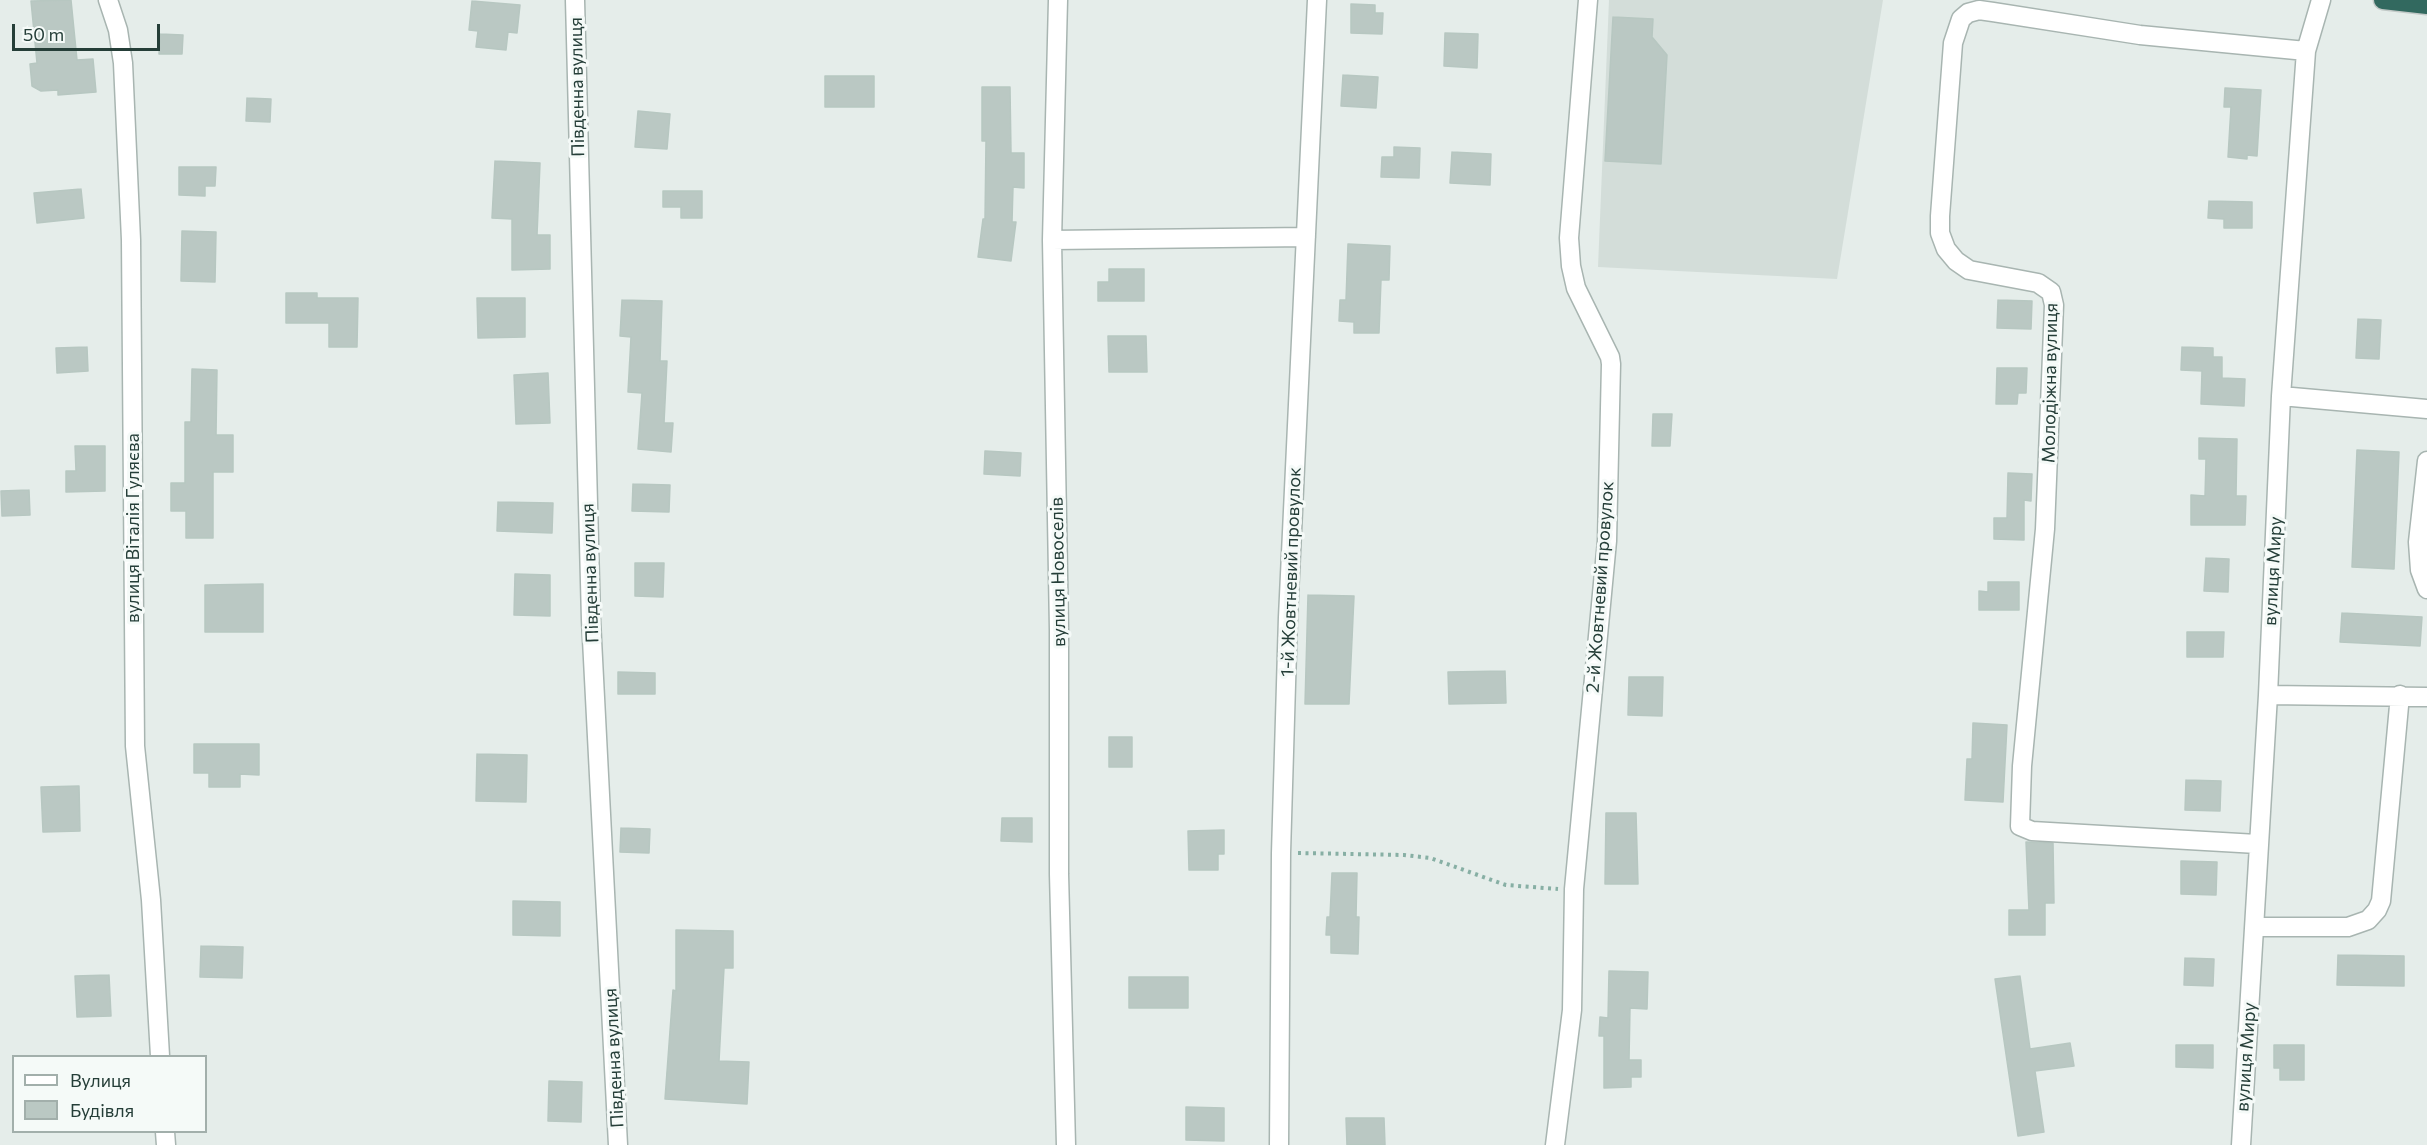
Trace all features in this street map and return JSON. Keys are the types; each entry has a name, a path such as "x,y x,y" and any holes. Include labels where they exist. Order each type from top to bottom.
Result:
{"highway":[{"path":"2383,0 2427,5"}],"street":[{"name":"вулиця Віталія Гуляєва","path":"108,0 118,30 123,75 131,240 135,746 151,900 160,1055"},
{"name":"Південна вулиця","path":"575,0 591,620 618,1145"},
{"name":"вулиця Новоселів","path":"1058,0 1052,240 1059,642 1059,874 1065,1145"},
{"name":"1-й Жовтневий провулок","path":"1280,1145 1281,853 1288,617 1317,0"},
{"name":"2-й Жовтневий провулок","path":"1555,1145 1572,1010 1574,889 1607,541 1611,364 1610,357 1576,288 1571,266 1569,238 1588,0"},
{"name":"вулиця Миру","path":"2241,1145 2255,927 2257,844 2268,695 2282,396 2306,51 2321,0"},
{"name":"Молодіжна вулиця","path":"2257,844 2032,831 2020,826 2022,766 2045,529 2054,305 2051,292 2038,284 1969,270 1956,261 1946,249 1940,233 1940,216 1953,43 1956,29 1961,19 1968,13 1979,10 2140,35 2306,51"},
{"path":"1052,240 1306,237"},
{"path":"2282,396 2427,409"},
{"path":"2427,461 2418,542 2420,570 2427,589"},
{"path":"2268,695 2427,697"},
{"path":"2255,927 2349,927 2368,920 2377,910 2381,901 2400,695"}],"path":[{"path":"1281,853 1404,855 1430,858 1506,885 1574,889"}],"shaded area":[{"path":"1609,0 1883,0 1837,279 1598,267"}],"building":[{"path":"71,0 77,60 93,59 96,92 58,95 58,90 41,91 32,86 30,64 37,63 31,1"},
{"path":"472,1 520,5 517,33 508,32 506,50 476,47 478,31 469,30"},
{"path":"1351,4 1375,5 1375,13 1383,13 1382,34 1351,33"},
{"path":"1613,17 1653,19 1652,37 1667,55 1661,164 1605,161"},
{"path":"1445,33 1478,34 1477,68 1444,66"},
{"path":"160,34 183,35 182,54 159,54"},
{"path":"1343,75 1378,77 1376,108 1341,106"},
{"path":"825,76 874,76 874,107 825,107"},
{"path":"982,87 1010,87 1011,153 1024,153 1024,188 1013,187 1012,222 1016,222 1011,261 978,257 983,219 985,219 986,141 982,141"},
{"path":"2225,88 2261,90 2257,156 2247,155 2247,159 2228,157 2231,107 2224,107"},
{"path":"247,98 271,99 270,122 246,121"},
{"path":"638,111 670,114 667,149 635,147"},
{"path":"1394,147 1420,148 1419,178 1381,177 1382,157 1394,157"},
{"path":"1452,152 1491,154 1490,185 1450,183"},
{"path":"495,161 540,163 537,235 550,235 550,269 512,270 512,219 492,218"},
{"path":"179,167 216,167 215,186 205,186 205,196 179,195"},
{"path":"81,189 84,218 37,223 34,193"},
{"path":"663,191 702,191 702,218 681,218 681,207 663,207"},
{"path":"2209,201 2252,202 2252,228 2224,228 2224,219 2208,218"},
{"path":"182,231 216,232 215,282 181,281"},
{"path":"1348,244 1390,246 1389,280 1381,280 1379,333 1354,333 1354,322 1339,321 1340,300 1346,300"},
{"path":"1109,269 1144,269 1144,301 1098,301 1098,282 1109,282"},
{"path":"286,293 317,293 317,298 358,298 357,347 329,347 329,323 286,323"},
{"path":"477,298 525,298 525,337 478,338"},
{"path":"622,300 662,301 660,361 667,361 664,423 673,423 671,452 638,449 642,393 628,392 631,337 620,336"},
{"path":"1998,300 2032,301 2031,329 1997,328"},
{"path":"2358,319 2381,320 2379,359 2356,358"},
{"path":"1108,336 1146,336 1147,372 1109,372"},
{"path":"87,347 88,371 57,373 56,348"},
{"path":"2182,347 2213,348 2213,357 2222,357 2222,378 2245,379 2244,406 2201,404 2202,371 2181,370"},
{"path":"1997,368 2027,368 2026,393 2018,393 2017,404 1996,404"},
{"path":"192,369 217,370 216,435 233,435 233,472 213,472 213,538 186,538 186,511 171,511 171,483 185,483 185,422 191,422"},
{"path":"548,373 550,423 516,424 514,375"},
{"path":"1653,414 1672,414 1670,446 1652,446"},
{"path":"2199,438 2237,439 2236,496 2246,496 2245,525 2191,525 2191,495 2205,496 2206,459 2199,459"},
{"path":"75,446 105,446 105,491 66,492 66,471 76,471"},
{"path":"2357,450 2399,452 2394,569 2352,567"},
{"path":"985,451 1021,453 1020,476 984,474"},
{"path":"2008,473 2032,474 2031,501 2024,500 2024,540 1994,539 1994,518 2007,518"},
{"path":"633,484 670,485 669,512 632,511"},
{"path":"29,490 30,515 2,516 1,491"},
{"path":"498,502 553,503 552,533 497,531"},
{"path":"2206,558 2229,559 2228,592 2204,591"},
{"path":"635,563 664,563 663,597 635,596"},
{"path":"515,574 550,575 550,616 514,615"},
{"path":"1988,582 2019,582 2019,610 1979,610 1979,591 1988,592"},
{"path":"263,584 263,632 205,632 205,585"},
{"path":"1308,595 1354,596 1349,704 1305,704"},
{"path":"2342,613 2422,617 2420,646 2340,642"},
{"path":"2187,632 2224,632 2223,657 2187,657"},
{"path":"1505,671 1506,703 1449,704 1448,672"},
{"path":"618,672 655,673 655,694 618,694"},
{"path":"1629,677 1663,677 1662,716 1628,715"},
{"path":"1973,723 2007,725 2003,802 1965,800 1967,759 1972,759"},
{"path":"1109,737 1132,737 1132,767 1109,767"},
{"path":"194,744 259,744 259,775 240,774 240,787 209,787 209,773 194,773"},
{"path":"477,754 527,755 526,802 476,801"},
{"path":"2186,780 2221,781 2220,811 2185,810"},
{"path":"79,786 80,831 43,832 41,787"},
{"path":"1606,813 1636,813 1638,884 1605,884"},
{"path":"1002,818 1032,818 1032,842 1001,841"},
{"path":"621,828 650,829 649,853 620,852"},
{"path":"1224,830 1224,854 1218,854 1218,870 1189,870 1188,831"},
{"path":"2026,842 2053,843 2054,903 2045,903 2045,935 2009,935 2009,910 2029,910"},
{"path":"2181,861 2217,862 2216,895 2181,894"},
{"path":"1332,873 1357,873 1358,954 1331,953 1331,935 1326,935 1327,917 1330,917"},
{"path":"513,901 560,902 560,936 513,935"},
{"path":"676,930 733,931 733,968 724,968 719,1061 749,1062 747,1104 665,1099 673,990 676,991"},
{"path":"201,946 243,947 242,978 200,977"},
{"path":"2338,955 2404,956 2404,986 2337,985"},
{"path":"2185,958 2214,959 2213,986 2184,985"},
{"path":"1609,971 1648,972 1647,1009 1630,1008 1629,1060 1641,1060 1641,1077 1631,1077 1631,1087 1604,1088 1604,1036 1599,1036 1600,1017 1608,1018"},
{"path":"109,975 111,1016 77,1017 75,976"},
{"path":"2020,976 2030,1049 2070,1043 2074,1066 2035,1071 2044,1132 2018,1136 1995,979"},
{"path":"1129,977 1188,977 1188,1008 1129,1008"},
{"path":"2176,1045 2213,1045 2213,1068 2176,1067"},
{"path":"2274,1045 2304,1045 2304,1080 2280,1080 2280,1068 2274,1068"},
{"path":"549,1081 582,1082 581,1122 548,1121"},
{"path":"1186,1107 1224,1108 1224,1141 1186,1140"},
{"path":"1346,1118 1384,1118 1385,1145 1347,1145"}]}
